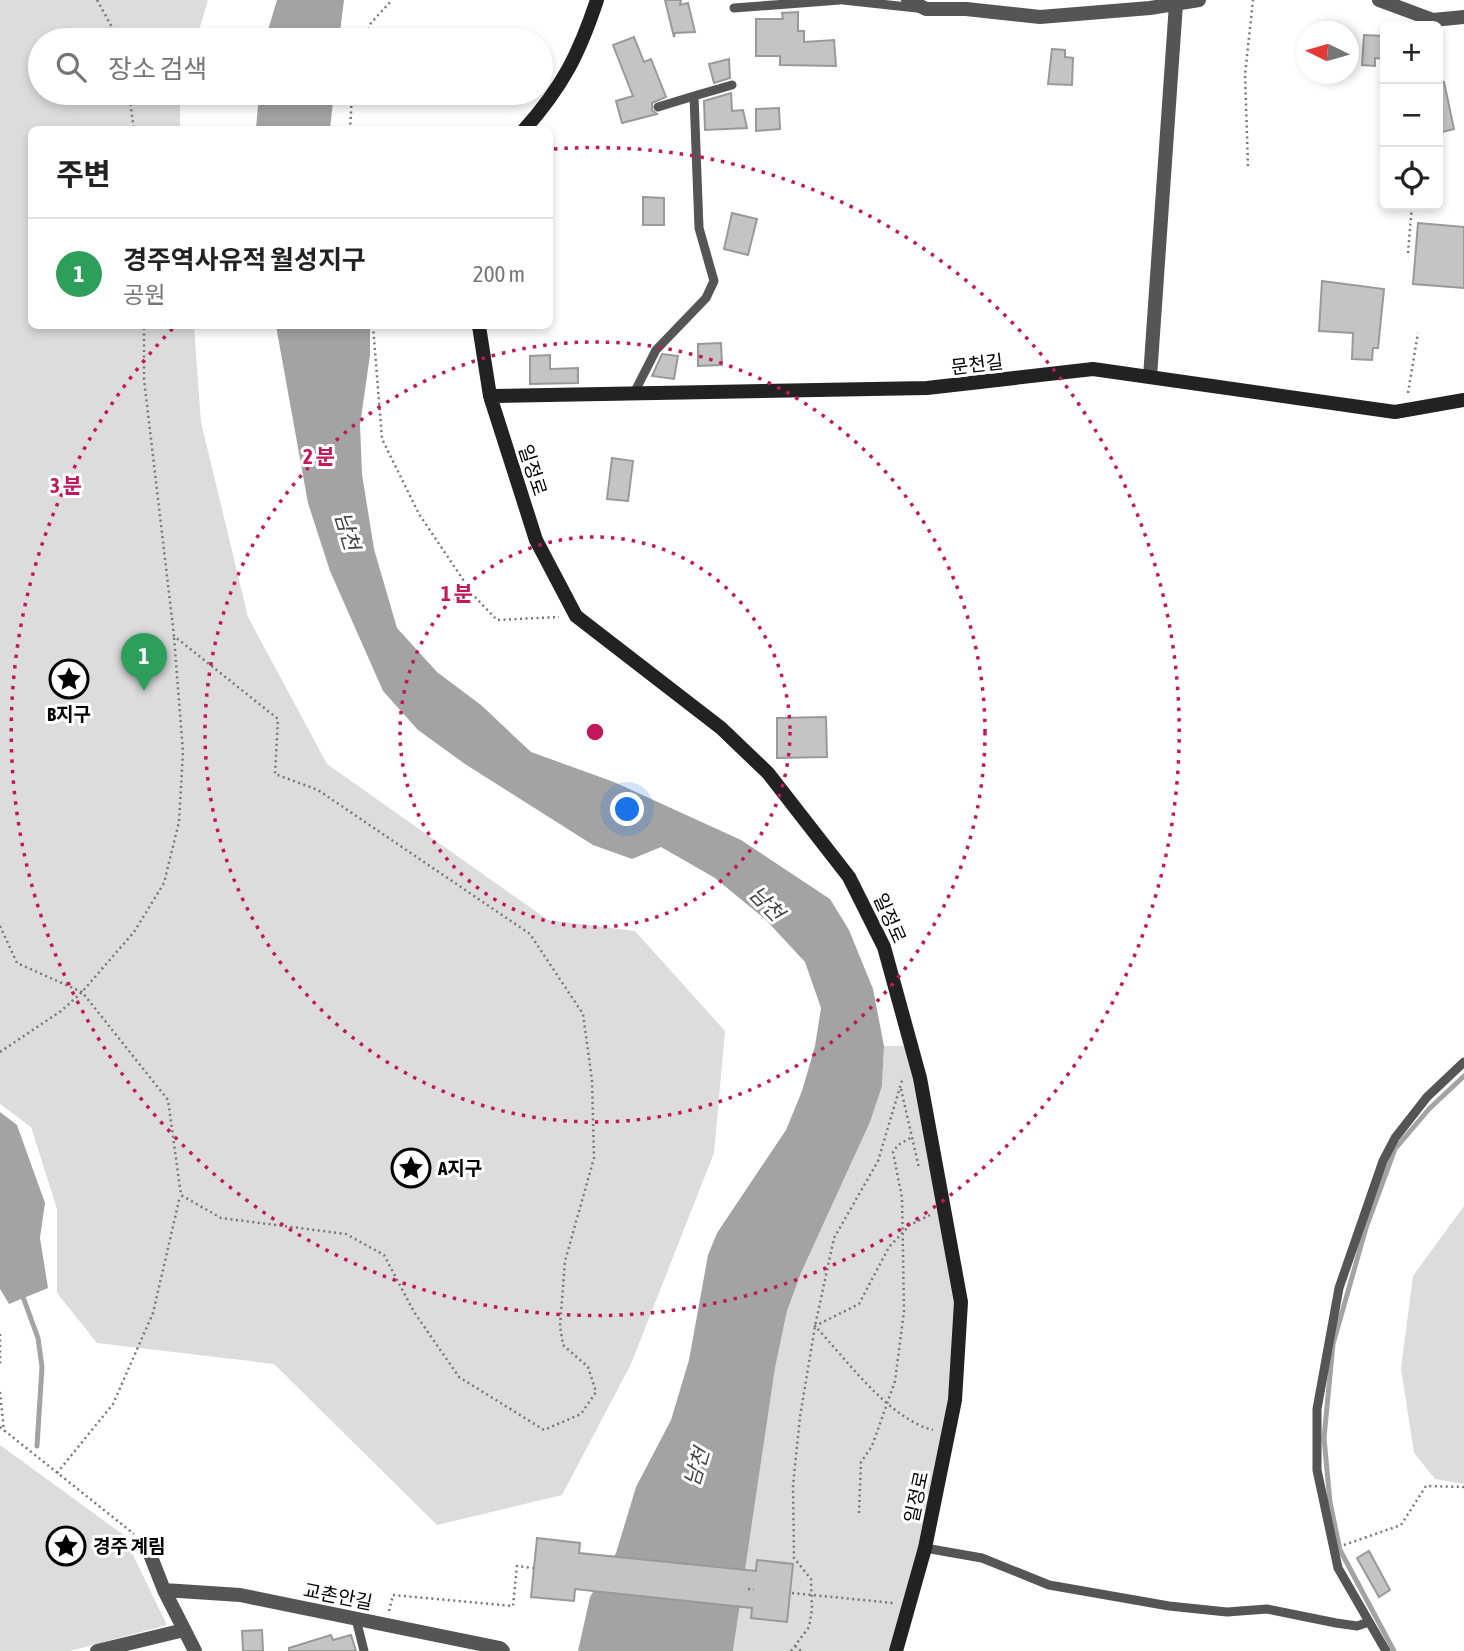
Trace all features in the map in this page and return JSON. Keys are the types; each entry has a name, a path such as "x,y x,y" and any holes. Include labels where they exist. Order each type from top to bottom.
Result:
{"street":[{"path":"553,97 579,52 597,0"},
{"path":"908,0 926,9 965,9 1040,17 1199,0"},
{"path":"1379,0 1433,20 1464,17"},
{"path":"1150,377 1176,4"},
{"path":"528,126 547,105"},
{"name":"일정로","path":"479,329 490,396 536,540 576,615 721,729 768,773 849,877 884,947 920,1078 961,1302 955,1400 925,1548 897,1651"},
{"name":"문천길","path":"490,396 927,388 1093,369 1395,412 1464,400"},
{"path":"146,1544 164,1590 195,1651"},
{"name":"교촌안길","path":"164,1590 240,1595 500,1648 503,1651"},
{"path":"97,1651 184,1630"}],"lane":[{"path":"734,8 842,0 926,9"},
{"path":"657,107 732,85"},
{"path":"633,395 656,350 706,298 714,281 699,228 694,96"},
{"path":"1386,1651 1338,1568 1317,1470 1317,1409 1339,1288 1383,1161 1395,1138 1427,1097 1464,1062"},
{"path":"925,1548 982,1558 1049,1585 1169,1606 1227,1612 1267,1609 1357,1626 1369,1622"},
{"path":"356,1619 364,1651"}],"path":[{"path":"97,0 112,28"},
{"path":"369,28 392,0"},
{"path":"1248,166 1245,75 1253,0"},
{"path":"131,105 133,126"},
{"path":"350,126 351,105"},
{"path":"1408,253 1412,210"},
{"path":"0,1052 61,1011 82,992 134,932 164,883 179,822 183,752 174,636 144,379 144,329"},
{"path":"373,329 382,439 419,514 474,596 497,621 576,615"},
{"path":"1405,410 1418,333"},
{"path":"174,636 278,719 275,774 318,790 530,934 583,1014 592,1080 594,1158 565,1261 560,1326 563,1345 588,1367 596,1392 581,1414 544,1430 458,1377 414,1312 384,1255 346,1234 220,1218 181,1195"},
{"path":"0,926 17,963 82,992 168,1100 181,1195 153,1312 113,1404 57,1473"},
{"path":"791,1651 809,1627 813,1595 811,1579 794,1558 793,1485 800,1417 815,1326 834,1238 878,1161 904,1073"},
{"path":"901,1087 921,1176"},
{"path":"859,1513 861,1462 872,1446 895,1381 904,1311 902,1198 893,1152 898,1145 912,1137"},
{"path":"815,1326 859,1304 890,1247 910,1225 931,1214 933,1226"},
{"path":"815,1326 888,1402 918,1426 936,1431"},
{"path":"0,1334 0,1364"},
{"path":"0,1392 5,1431"},
{"path":"0,1427 146,1544"},
{"path":"1341,1546 1401,1525 1426,1486 1464,1487"},
{"path":"386,1625 393,1595 513,1606 517,1566 533,1568"},
{"path":"792,1593 910,1604"},
{"path":"795,1646 801,1651"}],"shaded area":[{"path":"0,0 208,0 200,28 28,28 28,105 180,105 180,126 28,126 28,329 194,329 201,422 248,617 327,764 548,920 635,931 725,1031 714,1153 631,1364 562,1495 437,1525 274,1364 97,1343 57,1293 57,1209 31,1127 0,1104"},
{"path":"884,1046 911,1046 961,1302 955,1400 897,1651 733,1651 775,1368 787,1311 801,1273 870,1122 882,1086"},
{"path":"1464,1206 1464,1484 1435,1479 1414,1453 1401,1368 1413,1276"},
{"name":"경주 계림","path":"0,1445 136,1544 130,1549 167,1625 70,1651 0,1651"}],"water":[{"path":"277,0 344,0 340,28 269,28"},
{"path":"258,105 333,105 330,126 256,126"},
{"name":"남천","path":"277,329 370,329 370,355 360,425 362,474 374,549 397,628 437,672 481,705 531,752 614,782 741,840 830,899 849,930 873,989 884,1046 882,1086 870,1122 801,1273 787,1311 775,1368 733,1651 578,1651 590,1597 616,1553 636,1487 671,1420 689,1360 708,1255 717,1233 786,1130 802,1091 815,1046 821,1008 805,962 766,920 715,878 661,847 632,859 593,845 465,764 418,730 383,691 330,571 308,503"},
{"path":"0,1112 17,1125 45,1203 40,1238 48,1288 9,1304 0,1289"}],"building":[{"path":"665,0 681,0 680,5 688,3 695,32 675,33 674,37"},
{"path":"798,12 798,31 804,31 804,42 834,40 836,66 780,65 780,56 756,56 756,19 783,19 782,13"},
{"path":"1364,35 1380,36 1380,58 1375,58 1375,66 1362,65"},
{"path":"634,37 644,62 651,59 666,97 652,103 652,110 657,114 622,123 616,101 633,96 613,45"},
{"path":"1052,49 1065,50 1065,57 1073,58 1072,85 1048,84"},
{"path":"729,59 730,78 714,83 709,64"},
{"path":"1443,82 1444,82 1454,129 1443,132"},
{"path":"731,93 732,111 743,110 747,128 705,130 704,101"},
{"path":"779,108 780,129 756,131 756,109"},
{"path":"643,197 664,198 664,225 643,225"},
{"path":"732,213 757,219 748,255 724,249"},
{"path":"1418,223 1464,227 1464,288 1413,284"},
{"path":"1322,281 1384,289 1378,348 1373,348 1372,360 1352,359 1353,333 1319,331"},
{"path":"721,343 722,365 698,366 698,344"},
{"path":"662,354 678,356 674,379 652,376"},
{"path":"550,355 550,369 578,368 578,383 530,384 530,356"},
{"path":"612,458 633,461 628,501 607,499"},
{"path":"826,717 827,757 777,758 777,718"},
{"path":"537,1538 580,1543 579,1553 756,1571 757,1560 793,1564 787,1622 751,1618 752,1608 575,1589 574,1601 531,1597"},
{"path":"1369,1551 1390,1590 1379,1597 1357,1558"},
{"path":"262,1630 263,1651 243,1651 242,1631"},
{"path":"331,1635 333,1640 351,1635 356,1651 289,1651 289,1648"}],"waterway":[{"path":"1394,1651 1340,1550 1330,1502 1324,1438 1333,1344 1366,1228 1395,1149 1429,1109 1464,1076"},
{"path":"23,1297 38,1338 42,1367 37,1446"}],"place":[{"name":"B지구","path":"69,679"},
{"name":"경주역사유적 월성지구","path":"144,691"},
{"name":"A지구","path":"411,1168"},
{"name":"경주 계림","path":"66,1546"}]}
